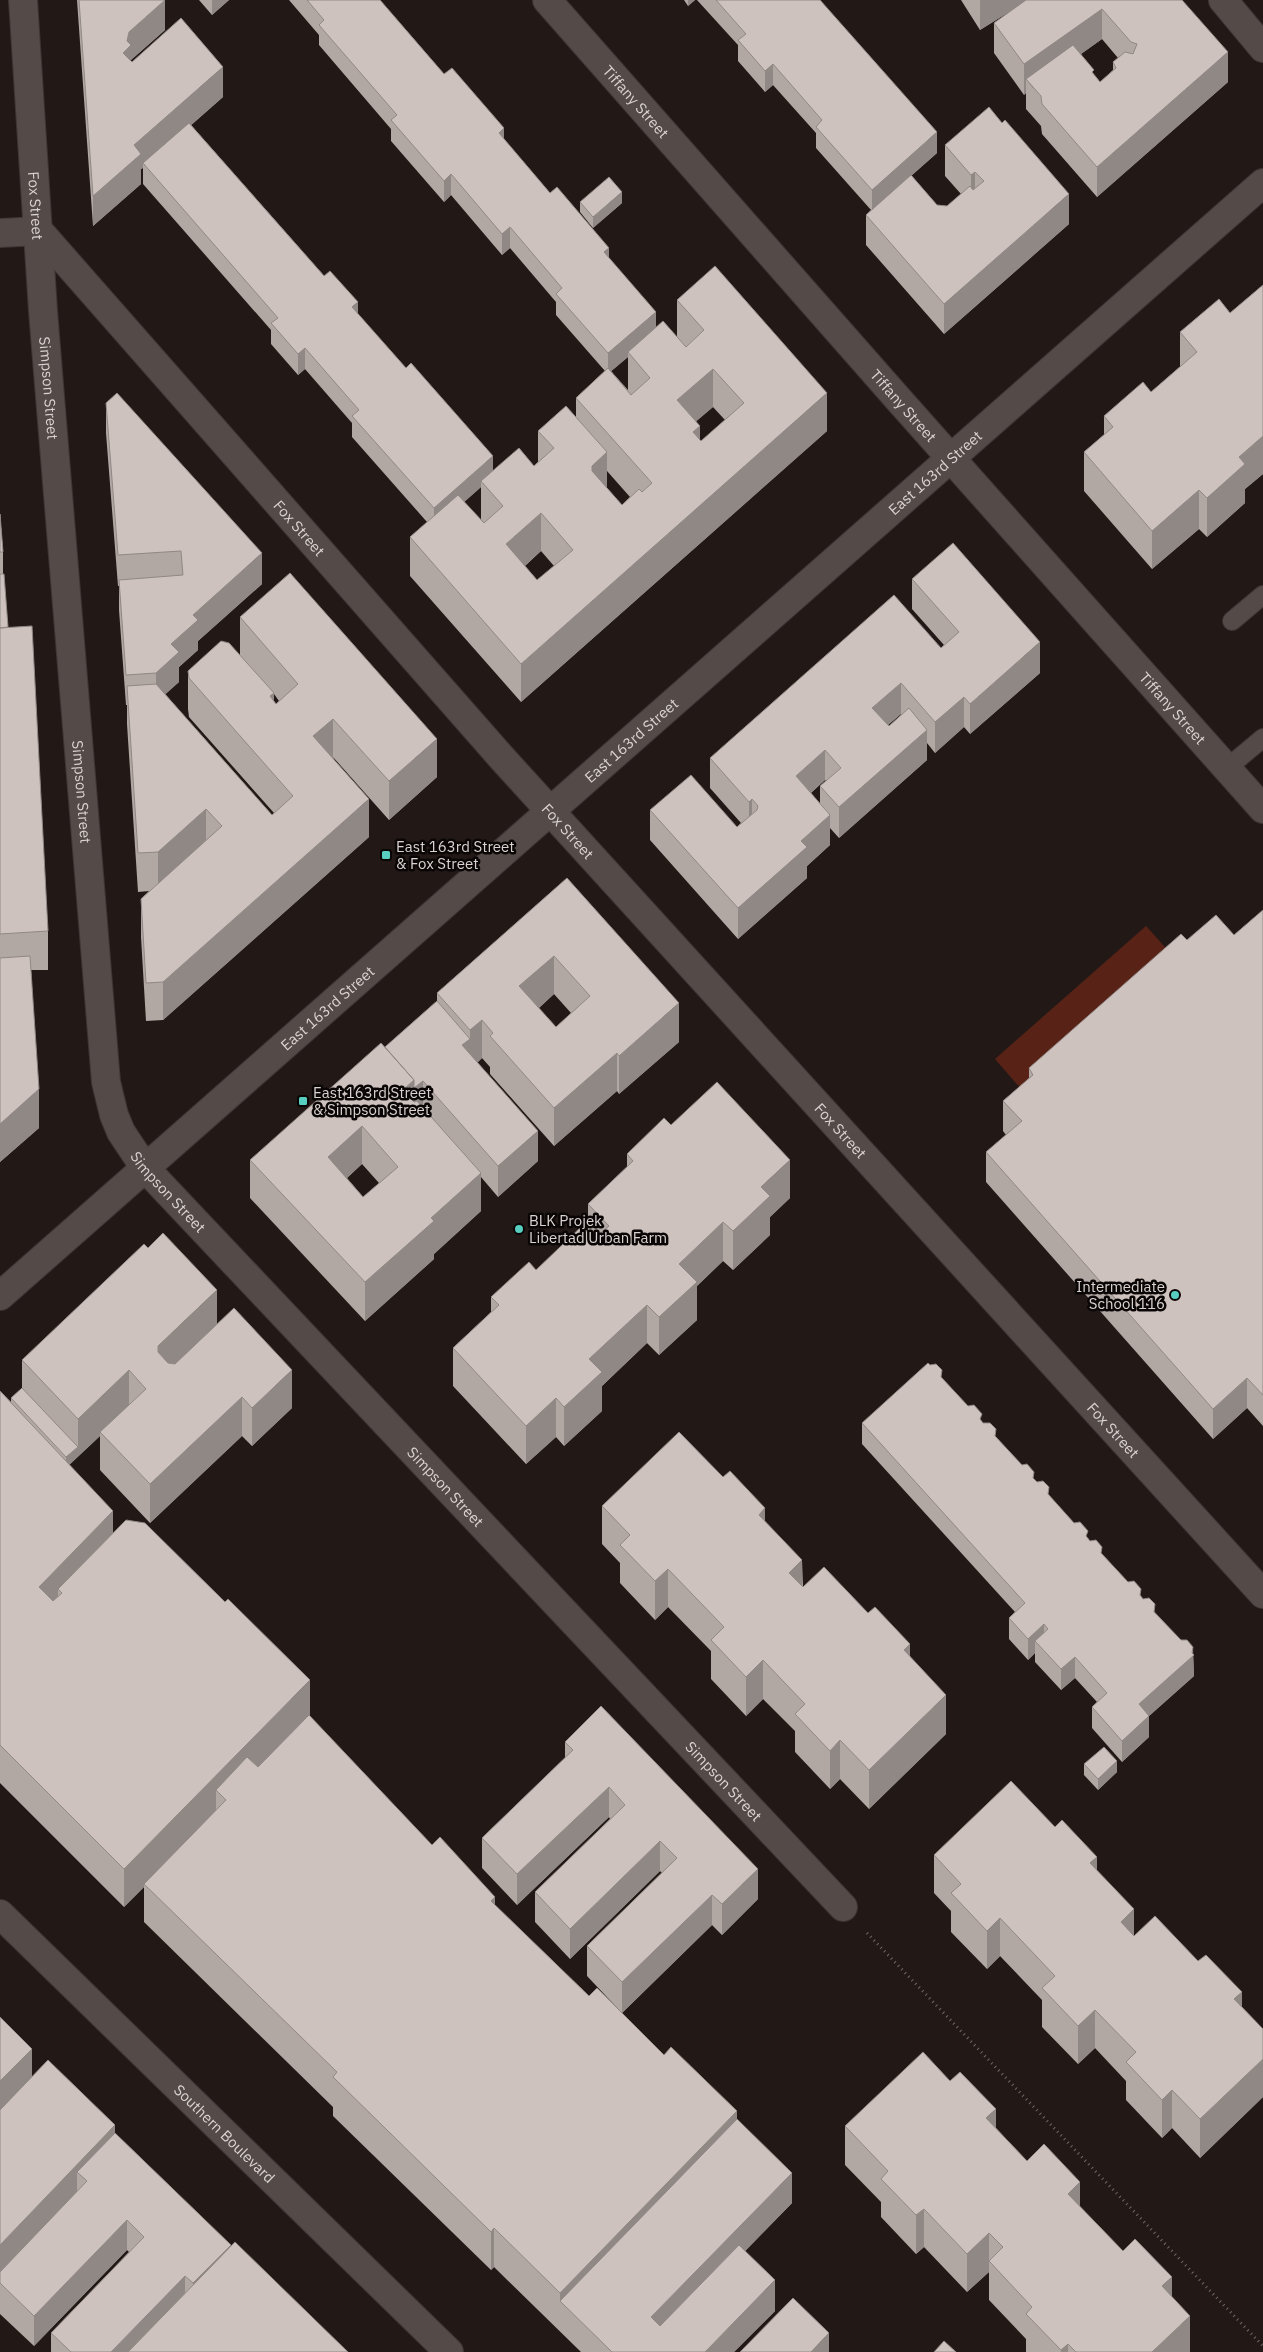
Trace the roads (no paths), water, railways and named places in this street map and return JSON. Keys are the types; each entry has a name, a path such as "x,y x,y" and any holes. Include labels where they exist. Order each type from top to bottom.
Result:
{"street":[{"name":"Fox Street","path":"23,0 39,231 550,810 1263,1594"},
{"name":"Tiffany Street","path":"547,0 950,458 1263,809"},
{"path":"1223,0 1263,48"},
{"name":"East 163rd Street","path":"0,1296 1263,183"},
{"path":"0,233 39,231"},
{"name":"Simpson Street","path":"39,231 44,331 106,1082 114,1115 121,1132 145,1168 843,1907"},
{"name":"Southern Boulevard","path":"0,1914 449,2352"}],"lane":[{"path":"1232,621 1263,594"},
{"path":"1226,769 1263,738"}],"place":[{"name":"East 163rd Street & Fox Street","path":"386,855"},
{"name":"East 163rd Street & Simpson Street","path":"303,1101"},
{"name":"BLK Projek Libertad Urban Farm","path":"519,1229"},
{"name":"Intermediate School 116","path":"1175,1295"}]}
